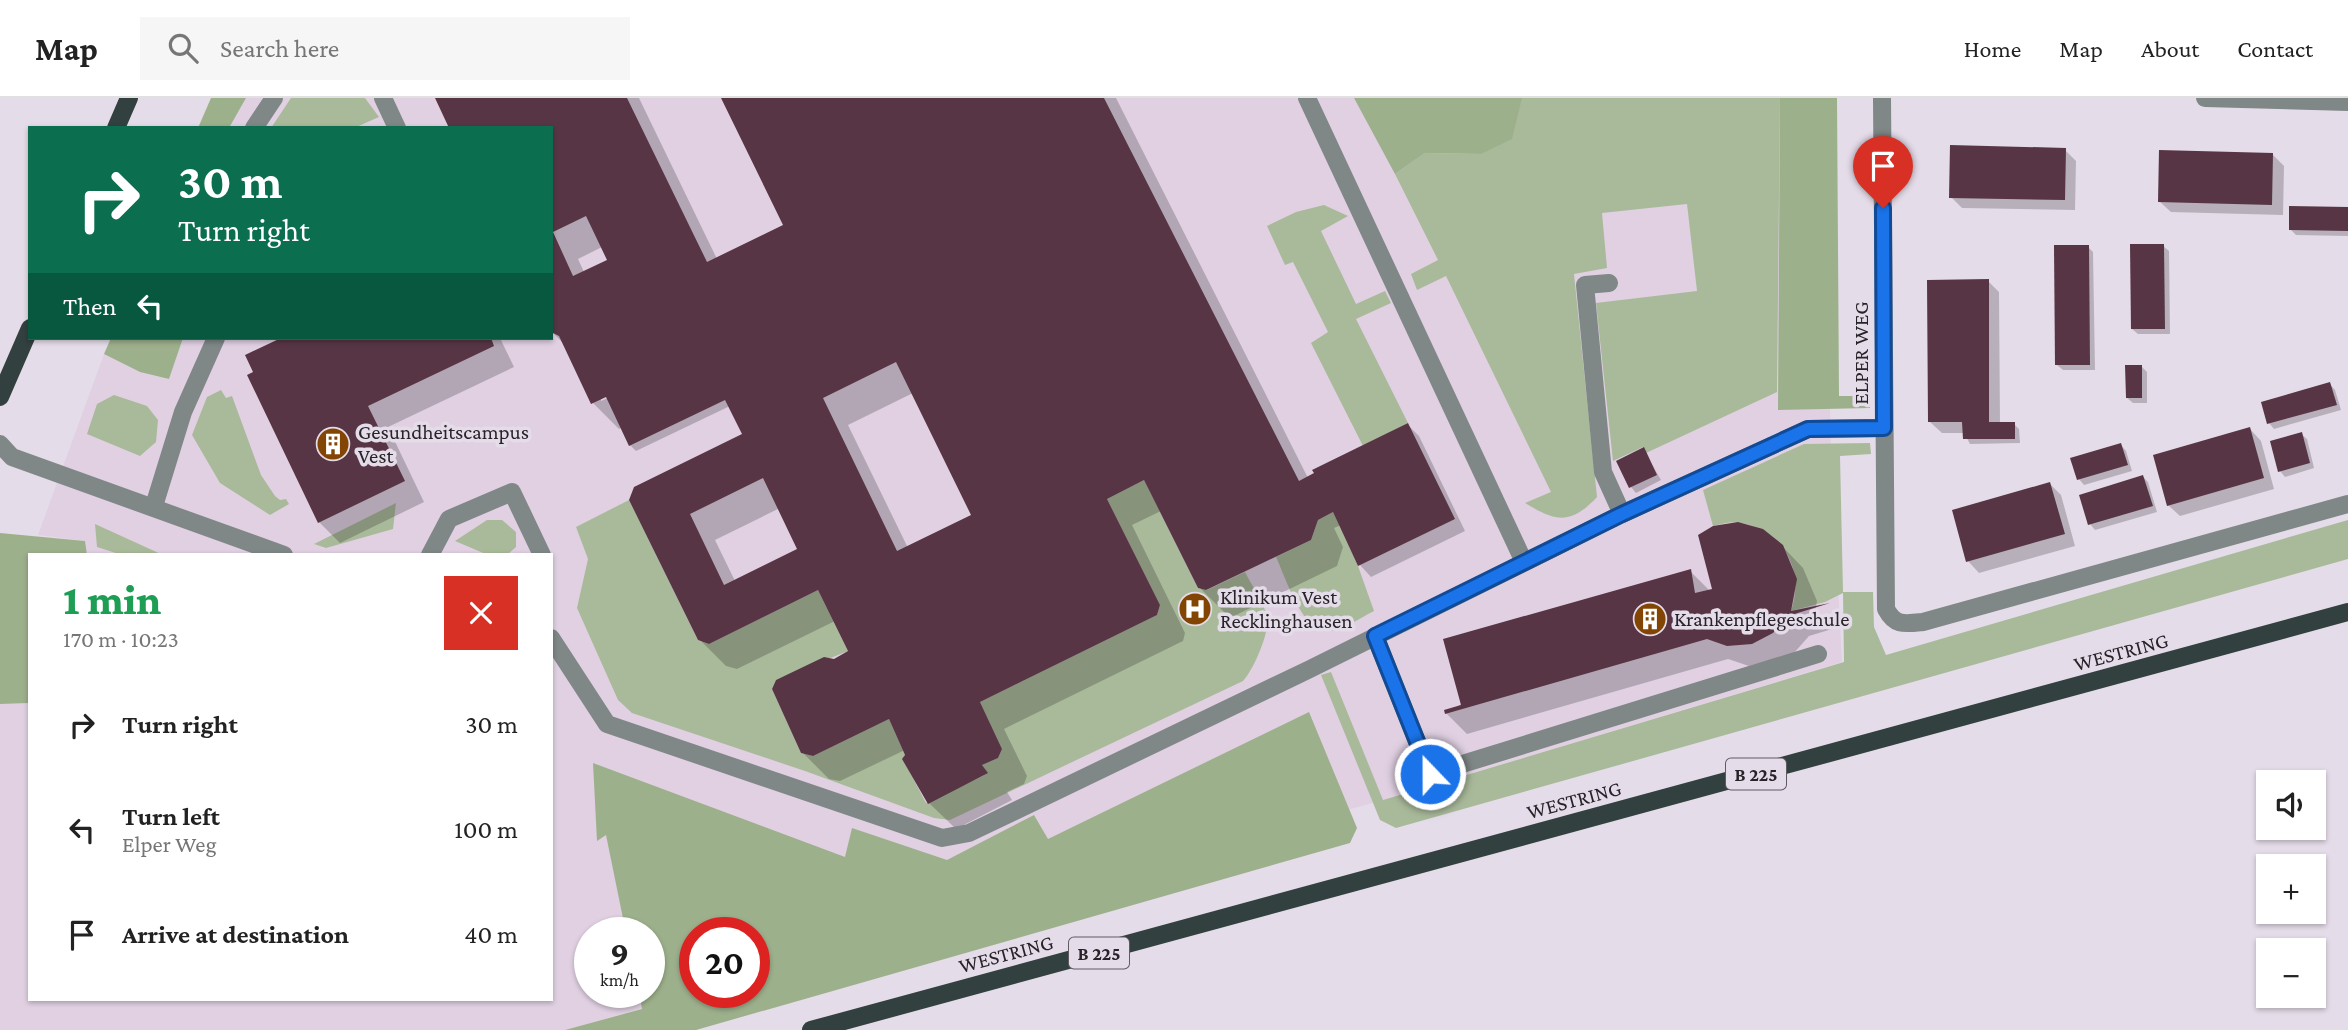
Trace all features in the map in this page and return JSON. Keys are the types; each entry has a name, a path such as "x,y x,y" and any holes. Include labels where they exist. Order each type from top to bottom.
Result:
{"main road":[{"path":"117,126 129,98"},
{"path":"0,397 28,333"},
{"name":"WESTRING","path":"811,1030 2348,612"}],"street":[{"path":"255,126 274,98"},
{"path":"383,98 396,126"},
{"path":"1307,98 1524,562"},
{"name":"ELPER WEG","path":"1882,98 1886,609 1892,620 1902,624 1923,622 2348,504"},
{"path":"2205,98 2348,102"},
{"path":"1609,283 1585,285 1603,472 1622,514"},
{"path":"154,506 183,412 215,340"},
{"path":"553,641 607,724 942,838 969,832 1622,514 1808,429 1884,428"},
{"path":"0,444 12,457 154,506 252,546 277,553"},
{"path":"431,553 449,519 512,492 541,553"},
{"path":"1375,636 1430,774 1818,654"}],"shaded area":[{"name":"Klinikum Vest Recklinghausen","path":"246,98 1823,98 1831,453 1842,662 1383,800 770,972 770,917 679,917 679,998 665,1002 665,917 574,917 574,1008 644,1008 565,1030 0,1030 0,704 28,703 28,1001 553,1001 553,553 87,553 85,541 38,535 104,354 140,372 169,379 182,340 553,340 553,126 230,126"}],"green space":[{"path":"211,98 246,98 230,126 199,126"},
{"path":"291,98 365,98 379,117 359,126 272,126"},
{"path":"1354,98 1522,98 1512,139 1481,154 1425,153 1395,174"},
{"path":"1519,98 1780,98 1777,392 1646,453 1643,447 1613,461 1596,303 1697,291 1687,204 1602,213 1607,268 1574,274 1597,497 1579,513 1562,518 1545,514 1525,503 1551,492 1446,276 1417,290 1411,274 1438,260 1395,174 1425,153 1481,154"},
{"path":"1780,98 1837,98 1839,396 1869,396 1870,408 1778,410"},
{"path":"1324,205 1348,216 1321,231 1356,304 1385,291 1391,303 1356,319 1408,423 1363,446 1311,343 1328,332 1293,262 1285,265 1267,226 1296,212"},
{"path":"110,340 182,340 169,379 140,372 104,354"},
{"path":"221,390 226,398 232,396 261,475 275,496 280,500 286,499 289,504 270,515 220,483 192,435 207,397"},
{"path":"114,395 147,406 158,420 156,442 140,456 87,434 97,404"},
{"path":"1870,443 1871,454 1840,456 1843,592 1873,592 1874,627 1886,655 2348,520 2348,559 1396,828 1380,820 1321,675 1331,672 1383,800 1844,662 1843,593 1825,602 1791,611 1795,596 1793,567 1779,543 1756,527 1741,523 1713,526 1703,490 1804,444"},
{"path":"1144,480 1198,588 1207,590 1245,572 1263,605 1268,622 1252,669 1243,681 950,820 934,818 632,713 618,700 577,608 588,559 576,527 629,500 698,640 709,644 818,590 848,651 776,680 772,689 801,753 813,756 889,719 905,755 903,759 926,803 983,776 987,773 982,765 998,758 1002,749 980,702 1157,615 1160,605 1107,499"},
{"path":"396,503 393,529 326,548 314,544"},
{"path":"1333,512 1358,566 1374,611 1345,626 1328,631 1319,629 1303,614 1276,557 1311,540 1318,520"},
{"path":"487,520 502,520 516,532 516,547 509,553 483,553 455,541"},
{"path":"95,524 159,553 116,553 97,547"},
{"path":"0,533 85,541 87,553 28,553 28,703 0,704"},
{"path":"1309,712 1357,828 1350,843 696,1030 565,1030 642,1008 665,1008 665,917 623,917 606,835 597,841 593,763 845,857 852,828 947,860 1034,815 1048,839"}],"building":[{"path":"435,98 627,98 707,262 783,225 721,98 1104,98 1299,481 1314,473 1312,470 1408,423 1455,519 1358,566 1333,512 1318,520 1311,540 1206,590 1198,588 1144,480 1107,499 1160,605 1157,615 980,702 1002,749 998,758 982,765 988,773 928,804 902,759 905,755 889,719 813,756 801,753 772,689 776,680 824,657 834,659 848,651 818,590 709,644 698,640 629,500 634,487 742,434 725,400 629,446 606,397 591,404 559,336 553,333 553,232 553,126 448,126","holes":["586,216 607,260 573,276 553,232","896,362 971,515 897,551 823,398","763,478 797,549 724,585 690,514"]},
{"path":"1950,145 2066,148 2065,200 1949,198"},
{"path":"2159,150 2273,153 2272,205 2158,202"},
{"path":"2289,206 2348,207 2348,231 2289,230"},
{"path":"2130,244 2164,244 2165,329 2131,329"},
{"path":"2054,245 2089,245 2090,365 2055,365"},
{"path":"1989,279 1989,422 2015,422 2015,439 1963,439 1962,422 1928,422 1927,280"},
{"name":"Gesundheitscampus Vest","path":"277,340 492,340 494,346 368,406 405,481 318,523 247,375 253,372 245,355"},
{"path":"2125,365 2142,365 2142,398 2126,398"},
{"path":"2330,382 2337,405 2267,424 2261,402"},
{"path":"2250,427 2264,478 2167,506 2153,455"},
{"path":"2302,432 2310,463 2278,472 2270,441"},
{"path":"2121,443 2128,465 2077,480 2070,458"},
{"path":"1644,447 1657,475 1629,488 1616,461"},
{"path":"2143,475 2153,506 2088,525 2079,495"},
{"path":"2050,482 2065,534 1966,562 1952,510"},
{"name":"Krankenpflegeschule","path":"1738,522 1763,529 1783,545 1797,579 1791,611 1830,603 1788,616 1773,633 1752,644 1727,646 1707,639 1445,714 1444,710 1461,705 1443,639 1691,569 1695,593 1712,589 1698,535 1713,526"}],"place":[{"name":"Gesundheitscampus Vest","path":"333,444"},
{"name":"Klinikum Vest Recklinghausen","path":"1195,609"},
{"name":"Krankenpflegeschule","path":"1650,619"}],"route":[{"path":"1430,774 1375,636 1622,514 1808,429 1884,428 1883,208"}]}
